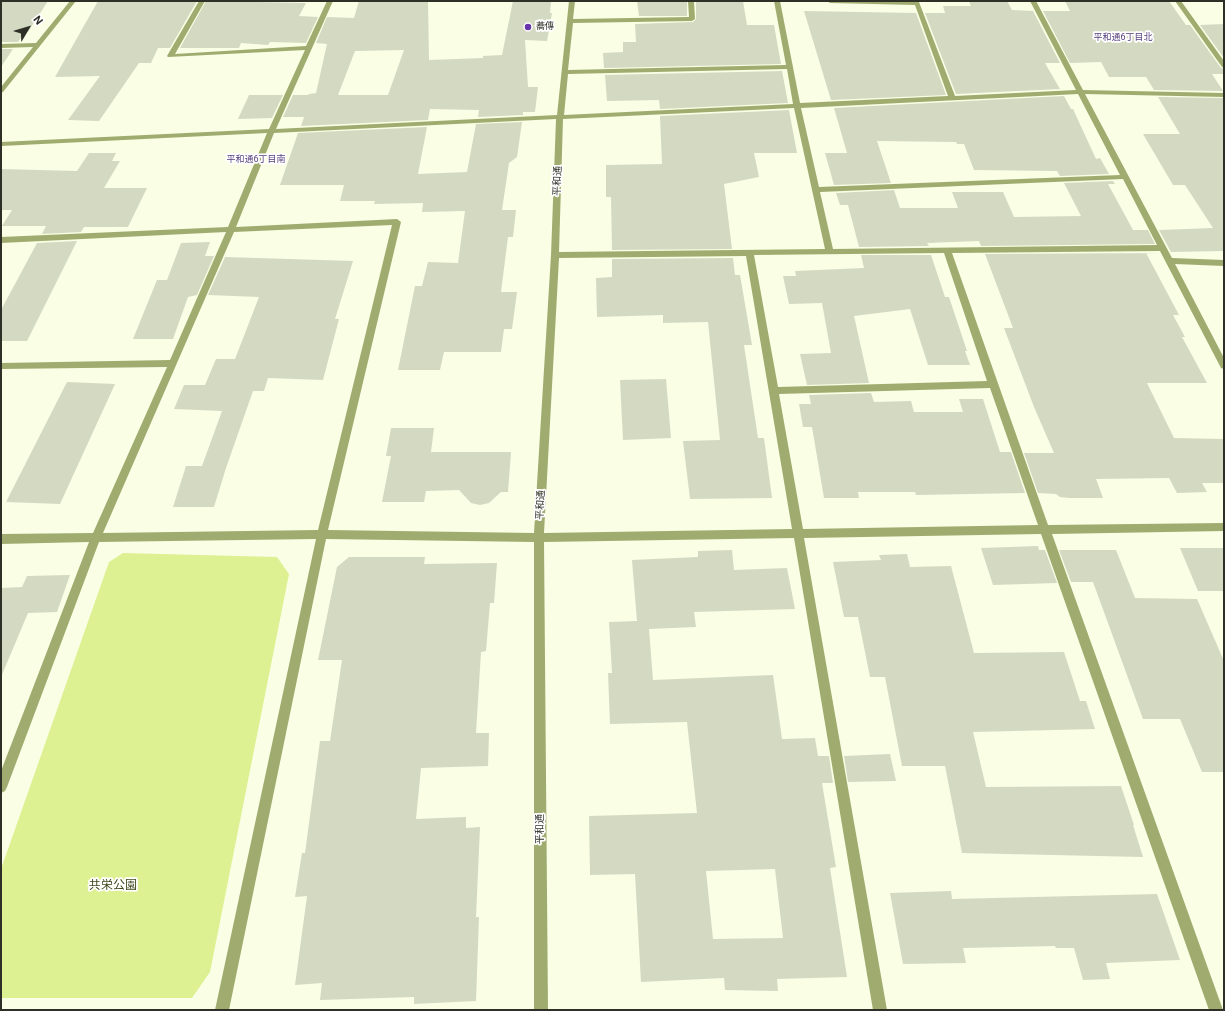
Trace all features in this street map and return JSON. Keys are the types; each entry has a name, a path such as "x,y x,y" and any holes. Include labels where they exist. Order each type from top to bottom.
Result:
{"street":[{"path":"1,91 73,1"},
{"path":"202,1 170,56 310,48"},
{"path":"2,782 96,537 231,230 272,130 330,1"},
{"name":"平和通","path":"540,1010 539,538 555,255 560,116 572,1"},
{"path":"570,21 692,19 691,1"},
{"path":"777,1 797,106 830,252"},
{"path":"830,1 917,3 952,98"},
{"path":"1033,1 1082,92 1224,366"},
{"path":"1178,1 1224,66"},
{"path":"1,46 38,45"},
{"path":"565,72 790,67"},
{"path":"1,144 1082,92 1224,95"},
{"path":"816,190 1125,177"},
{"path":"1,240 397,222 322,534 222,1010"},
{"path":"555,255 1162,248"},
{"path":"947,250 1044,529 1216,1010"},
{"path":"750,253 775,391 880,1010"},
{"path":"1169,261 1224,263"},
{"path":"1,366 172,363"},
{"path":"775,391 993,384"},
{"path":"1,539 322,534 539,538 1224,527"}],"green space":[{"name":"共栄公園","path":"123,553 277,557 289,574 210,972 192,998 1,998 1,869 109,562"}],"building":[{"path":"1,1 48,1 28,32 25,32 18,42 1,42"},
{"path":"98,1 197,1 170,48 158,48 151,63 139,63 99,121 68,120 100,76 55,77"},
{"path":"206,1 306,3 299,16 318,17 306,43 270,42 268,45 241,43 239,48 180,48"},
{"path":"359,1 428,1 429,60 483,58 483,56 502,55 513,1 551,1 550,13 552,13 547,41 525,40 528,87 538,87 535,112 523,112 523,115 478,117 479,110 430,109 428,120 301,126 304,117 283,117 293,95 308,95 316,93 327,44 316,43 327,17 354,18","holes":["404,50 388,95 338,95 355,51"]},
{"path":"637,1 687,1 687,16 639,16"},
{"path":"696,1 743,1 747,25 774,25 781,64 604,68 603,53 623,52 623,42 636,42 635,24 693,22 696,19"},
{"path":"969,1 1007,1 1012,10 1033,11 1060,63 1045,63 1060,89 956,94 925,13 945,13 943,6 971,6"},
{"path":"1065,1 1169,1 1186,25 1190,25 1221,68 1224,69 1224,74 1212,74 1223,91 1154,90 1146,77 1109,77 1101,62 1070,63 1043,11 1070,11"},
{"path":"804,11 916,13 946,95 831,100"},
{"path":"1224,24 1224,58 1200,25"},
{"path":"1,49 13,49 1,67"},
{"path":"782,71 788,103 660,109 659,100 607,101 605,75"},
{"path":"249,95 283,95 272,118 238,119"},
{"path":"1064,96 1071,109 1073,109 1096,159 1100,158 1109,174 1060,176 1057,171 974,170 964,144 957,144 956,142 877,141 891,183 834,185 825,153 847,153 834,108"},
{"path":"1158,97 1224,98 1224,251 1171,252 1159,230 1213,228 1185,185 1173,185 1143,134 1180,134"},
{"path":"789,110 797,153 754,153 759,177 724,184 732,249 612,250 611,197 606,197 606,165 662,164 660,116"},
{"path":"522,122 517,157 509,163 502,210 516,210 513,237 508,237 501,292 517,292 512,329 504,329 501,352 444,352 440,370 398,370 415,286 422,286 428,262 458,263 465,211 422,212 423,203 374,204 375,201 340,201 344,185 280,185 298,133 427,127 418,174 467,172 476,124"},
{"path":"89,153 116,153 112,161 120,161 104,188 147,188 128,227 84,227 81,232 42,234 46,226 2,226 12,210 1,210 1,169 77,171"},
{"path":"1113,181 1115,184 1108,184 1133,230 1148,230 1155,244 981,246 979,241 927,243 929,246 859,247 848,205 840,205 836,193 894,190 900,208 958,208 952,192 1003,192 1014,217 1081,216 1064,183"},
{"path":"77,241 27,341 1,341 1,310 37,243"},
{"path":"210,242 205,256 214,256 197,295 188,297 173,339 133,339 157,280 167,280 181,243"},
{"path":"1146,253 1179,315 1173,315 1185,337 1182,337 1207,383 1147,383 1174,438 1224,439 1224,483 1202,483 1207,492 1177,493 1169,478 1096,479 1103,498 1069,498 1060,497 1056,494 1038,493 1024,453 1054,453 1034,407 1004,328 1013,328 985,254"},
{"path":"861,255 931,255 945,297 949,297 967,351 965,351 970,365 928,365 910,309 854,316 869,383 807,385 800,354 831,353 822,303 789,304 783,276 796,276 795,271 864,268"},
{"path":"225,257 353,261 335,319 339,319 323,380 268,378 264,391 253,391 214,507 173,507 186,466 202,466 222,411 174,409 184,385 205,385 216,359 235,359 259,297 208,295"},
{"path":"733,258 735,275 740,275 752,345 744,345 758,438 764,438 772,498 690,499 683,441 720,440 708,322 663,323 663,315 597,317 596,278 612,277 612,259"},
{"path":"666,379 671,438 623,440 620,380"},
{"path":"67,382 115,384 60,504 6,502"},
{"path":"871,393 874,402 911,401 914,412 963,412 959,399 983,399 1000,452 1011,452 1025,493 916,495 915,492 858,492 859,498 824,498 812,427 803,427 799,404 811,404 809,395"},
{"path":"391,428 434,428 431,452 511,452 508,492 501,492 489,503 480,505 471,503 459,490 426,491 424,502 382,502 391,456 386,456"},
{"path":"1038,546 1039,550 1045,550 1057,583 993,585 981,548"},
{"path":"1180,548 1224,548 1224,591 1198,591"},
{"path":"732,550 734,570 787,568 795,609 694,612 696,627 649,629 653,680 773,675 782,739 815,738 818,756 829,756 833,783 822,783 836,867 830,868 847,977 777,979 778,991 725,990 724,978 641,982 635,874 590,875 589,816 697,813 687,722 610,724 608,673 612,673 609,622 637,621 632,560 698,557 698,551","holes":["775,869 783,938 713,939 706,871"]},
{"path":"1059,550 1116,550 1135,598 1197,599 1224,661 1224,772 1202,772 1180,719 1143,719 1093,582 1071,582"},
{"path":"907,554 910,567 951,566 974,653 1064,652 1080,701 1086,701 1095,729 973,732 986,787 1121,786 1143,857 962,853 945,766 902,766 885,677 870,677 858,617 844,617 833,562 881,560 879,555"},
{"path":"349,557 425,557 424,564 497,563 494,603 490,603 486,651 481,652 476,733 489,733 488,766 421,768 416,819 466,817 466,828 480,827 476,917 479,917 476,1001 414,1004 414,997 320,1000 322,983 295,985 307,896 295,897 302,853 305,853 320,741 330,741 342,660 318,660 337,567"},
{"path":"70,575 57,612 28,613 1,677 1,588 22,587 27,576"},
{"path":"890,754 896,781 848,782 844,756"},
{"path":"951,891 952,899 1157,894 1180,960 1106,963 1110,979 1083,980 1074,948 1056,948 1055,946 963,948 966,963 903,964 890,893"}],"place":[{"name":"蕎傳","path":"528,27"}],"district":[{"name":"平和通6丁目北","path":"1123,38"},
{"name":"平和通6丁目南","path":"256,160"}]}
